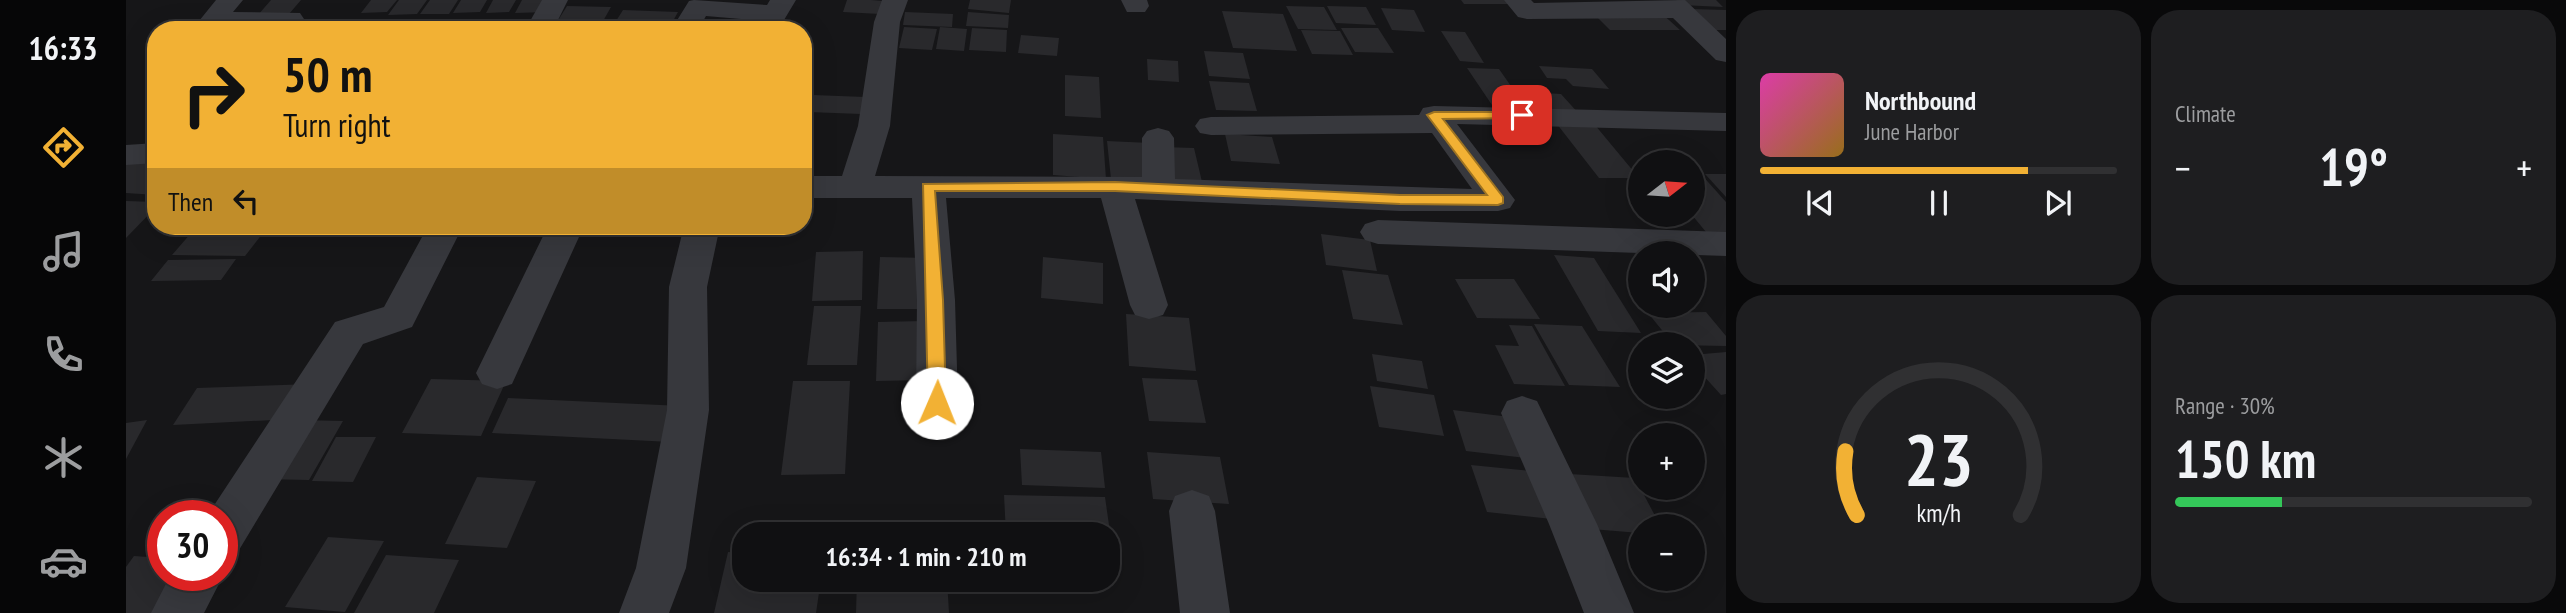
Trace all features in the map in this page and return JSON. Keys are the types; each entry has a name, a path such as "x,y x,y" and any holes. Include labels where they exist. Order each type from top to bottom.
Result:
{"street":[{"path":"212,21 230,0"},
{"path":"544,21 555,0"},
{"path":"689,21 698,7 775,14 783,0"},
{"path":"855,187 874,126 887,22 895,0"},
{"path":"1517,0 1527,11 1675,5 1726,54"},
{"path":"212,21 291,19 289,21"},
{"path":"812,187 1115,187 1400,200 1498,200 1434,115 1522,115 1726,122"},
{"path":"1211,126 1279,123 1304,127 1441,124"},
{"path":"1158,138 1159,189"},
{"path":"126,155 147,154"},
{"path":"928,187 936,300 937,403"},
{"path":"1115,187 1149,305"},
{"path":"1378,232 1726,244"},
{"path":"238,510 349,333 398,317 440,235"},
{"path":"497,373 562,235"},
{"path":"644,613 661,568 688,410 688,287 700,235"},
{"path":"1522,413 1573,524 1609,613"},
{"path":"1192,512 1205,613"},
{"path":"176,613 189,591"}],"building":[{"path":"271,0 301,0 289,14 258,15"},
{"path":"371,0 397,0 387,12 361,13"},
{"path":"399,0 427,0 417,14 388,15"},
{"path":"430,0 458,0 449,14 420,14"},
{"path":"461,0 487,0 480,12 453,13"},
{"path":"493,0 516,0 509,12 486,13"},
{"path":"522,0 553,0 547,12 515,13"},
{"path":"847,0 883,1 880,14 843,12"},
{"path":"970,0 1011,0 1009,13 968,9"},
{"path":"1461,0 1515,0 1519,4 1464,4"},
{"path":"1676,0 1716,0 1723,7 1681,5"},
{"path":"567,6 611,7 603,21 558,21"},
{"path":"1286,6 1324,7 1337,30 1298,29"},
{"path":"1327,6 1366,7 1376,25 1336,23"},
{"path":"1381,8 1414,10 1425,32 1392,30"},
{"path":"1690,9 1726,10 1726,30 1711,30"},
{"path":"623,10 678,12 673,21 616,21"},
{"path":"1222,11 1283,14 1297,51 1233,48"},
{"path":"1591,11 1659,11 1680,30 1610,30"},
{"path":"905,12 953,14 952,27 903,25"},
{"path":"968,12 1009,15 1008,28 966,26"},
{"path":"904,27 937,29 932,50 899,48"},
{"path":"940,27 967,29 964,51 936,49"},
{"path":"972,28 1007,30 1006,52 969,50"},
{"path":"1341,28 1378,28 1394,53 1355,52"},
{"path":"1301,30 1340,31 1353,55 1312,54"},
{"path":"1441,31 1465,32 1484,63 1460,61"},
{"path":"1021,35 1059,38 1057,56 1018,53"},
{"path":"1204,51 1243,53 1250,79 1209,76"},
{"path":"1147,59 1178,61 1179,82 1148,80"},
{"path":"1539,66 1592,69 1609,89 1573,86 1566,79 1547,78"},
{"path":"1467,68 1499,69 1527,109 1494,108"},
{"path":"1065,75 1099,77 1101,118 1065,116"},
{"path":"1209,81 1249,83 1257,111 1216,110"},
{"path":"1528,92 1561,94 1580,115 1544,113"},
{"path":"813,95 865,97 861,114 812,112"},
{"path":"1553,119 1590,119 1628,165 1628,178 1599,178"},
{"path":"1053,134 1103,137 1106,179 1053,175"},
{"path":"1225,134 1272,137 1280,164 1231,161"},
{"path":"1107,141 1150,143 1155,182 1111,179"},
{"path":"1163,147 1194,148 1203,186 1170,185"},
{"path":"147,160 147,194 126,193 126,161"},
{"path":"1705,174 1726,174 1726,197"},
{"path":"1705,179 1726,202 1726,232 1706,232 1703,228 1705,227"},
{"path":"126,201 147,202 147,216 126,238"},
{"path":"1321,234 1370,240 1377,271 1326,265"},
{"path":"189,235 261,235 245,256 172,255"},
{"path":"863,251 862,300 812,301 816,252"},
{"path":"1554,255 1594,258 1628,312 1628,318 1632,318 1640,332 1598,331"},
{"path":"880,257 930,258 929,309 877,309"},
{"path":"1043,257 1103,263 1103,304 1041,298"},
{"path":"236,259 221,280 151,281 168,260"},
{"path":"1342,270 1388,275 1403,325 1353,319"},
{"path":"1455,279 1514,279 1540,319 1477,318"},
{"path":"814,306 861,306 857,365 807,365"},
{"path":"1705,312 1726,336 1726,346 1705,346 1705,332 1663,332 1652,318 1705,318"},
{"path":"1126,314 1189,318 1196,371 1129,366"},
{"path":"924,321 925,380 876,381 878,322"},
{"path":"1534,324 1582,326 1620,387 1569,385"},
{"path":"1509,325 1532,326 1565,386 1514,384 1495,345 1519,346"},
{"path":"1726,352 1726,394 1721,395 1705,377 1705,354"},
{"path":"1372,354 1422,361 1428,389 1377,381"},
{"path":"1142,378 1197,380 1206,423 1149,421"},
{"path":"431,379 506,381 481,436 402,433"},
{"path":"793,381 850,381 845,474 781,475"},
{"path":"311,384 293,419 173,425 197,388"},
{"path":"1370,386 1434,395 1444,436 1379,427"},
{"path":"508,398 682,406 671,442 492,433"},
{"path":"1453,410 1518,418 1534,459 1466,451"},
{"path":"147,420 126,459 126,423"},
{"path":"299,420 343,421 309,480 262,479"},
{"path":"336,437 376,437 353,482 312,481"},
{"path":"1020,449 1101,452 1105,488 1022,485"},
{"path":"1147,452 1220,457 1229,504 1153,499"},
{"path":"1471,465 1541,472 1561,520 1487,512"},
{"path":"1553,473 1628,478 1628,500 1647,500 1654,514 1628,514 1628,532 1579,528"},
{"path":"477,477 536,481 507,548 445,544"},
{"path":"1004,495 1105,497 1109,522 1005,522"},
{"path":"328,537 384,541 345,612 285,607"},
{"path":"728,552 732,552 732,592 819,592 816,613 714,613"},
{"path":"386,555 459,560 434,613 354,613"},
{"path":"134,556 147,557 147,591 170,591 155,613 126,613 126,567"},
{"path":"857,592 948,592 949,613 856,613"}],"route":[{"path":"937,403 936,300 928,187 1115,187 1400,200 1498,200 1434,115 1522,115"}]}
